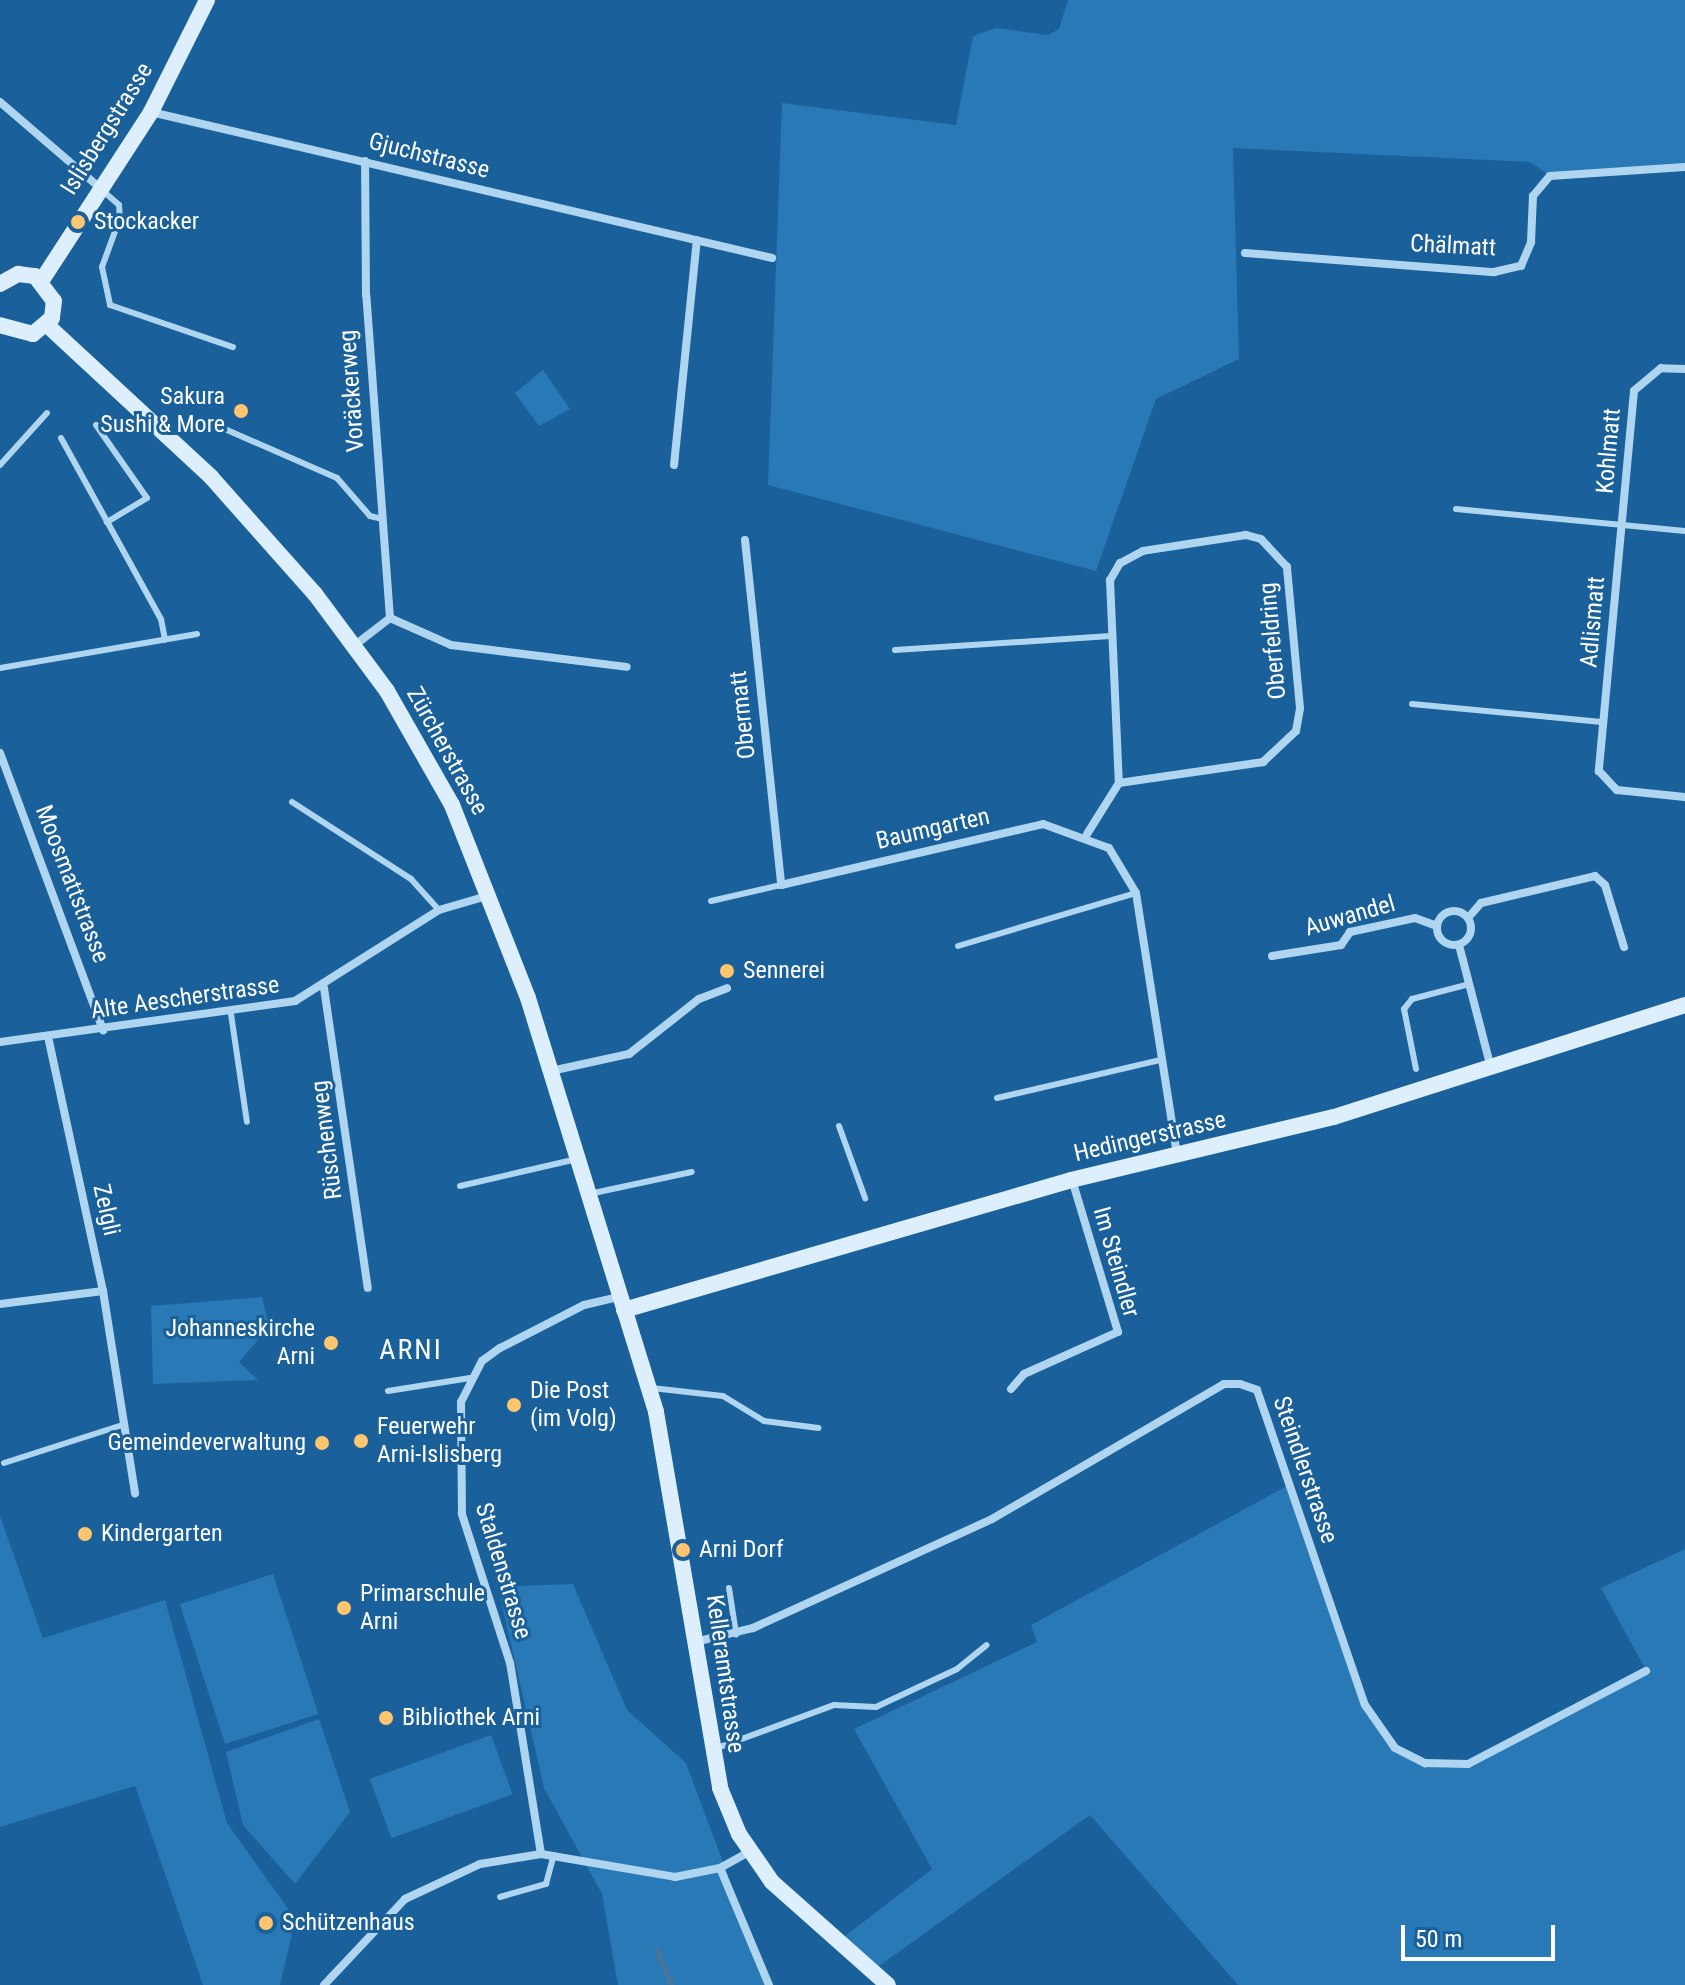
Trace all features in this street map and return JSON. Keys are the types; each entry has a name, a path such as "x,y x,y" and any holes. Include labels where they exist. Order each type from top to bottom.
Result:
{"street":[{"name":"Islisbergstrasse","path":"42,280 151,112 207,0"},
{"path":"0,102 100,188"},
{"name":"Gjuchstrasse","path":"151,112 189,126 365,161 772,258"},
{"name":"Voräckerweg","path":"365,161 366,295 390,618"},
{"name":"Chälmatt","path":"1245,253 1494,272 1521,266 1531,242 1533,196 1550,176 1685,167"},
{"path":"674,465 697,240"},
{"path":"0,325 25,336 47,325 54,301 42,280 18,274 1,281"},
{"name":"Zürcherstrasse","path":"47,325 211,477 355,645 417,739 491,894 622,1303"},
{"name":"Kohlmatt","path":"1622,526 1634,391 1661,368 1685,369"},
{"name":"Adlismatt","path":"1622,526 1604,722 1604,783 1685,797"},
{"name":"Oberfeldring","path":"1246,535 1261,539 1287,567 1300,708 1284,749 1263,762 1119,783 1110,580 1120,563 1143,551 1246,535"},
{"name":"Obermatt","path":"745,540 781,885"},
{"path":"355,645 390,618 451,645 627,667"},
{"name":"Moosmattstrasse","path":"0,753 103,1030"},
{"path":"1087,834 1119,783"},
{"name":"Baumgarten","path":"781,885 1043,824 1087,834 1109,848 1136,893 1177,1156"},
{"path":"1468,918 1481,903 1595,876 1605,885 1624,947"},
{"name":"Alte Aescherstrasse","path":"0,1042 231,1014 324,988 439,910 491,894"},
{"path":"1459,945 1443,941 1437,926 1452,911 1468,918"},
{"name":"Auwandel","path":"1272,956 1341,945 1350,932 1415,918 1437,926"},
{"path":"1459,945 1471,934 1468,918"},
{"path":"1459,945 1491,1069"},
{"name":"Rüschenweg","path":"324,988 368,1288"},
{"path":"550,1071 629,1054 699,999 727,988"},
{"name":"Hedingerstrasse","path":"622,1303 1491,1069 1685,1005"},
{"name":"Zelgli","path":"48,1037 103,1291 119,1426 135,1493"},
{"name":"Im Steindler","path":"1011,1389 1024,1374 1118,1332 1071,1180"},
{"path":"0,1304 103,1291"},
{"name":"Staldenstrasse","path":"541,1854 510,1663 460,1500 459,1417 470,1378 500,1348 584,1305 622,1303"},
{"name":"Kelleramtstrasse","path":"622,1303 669,1461 709,1750 749,1852 812,1924 888,1985"},
{"name":"Steindlerstrasse","path":"694,1642 736,1634 992,1519 1211,1391 1240,1384 1257,1390 1365,1705 1395,1748 1425,1763 1468,1764 1646,1671"},
{"path":"324,1985 374,1925 437,1879 541,1854 675,1877 720,1868 749,1852"},
{"path":"720,1868 769,1985"}],"lane":[{"path":"100,188 119,205 120,218 102,267 110,305 233,347"},
{"path":"0,465 47,413"},
{"path":"96,425 147,498 107,522"},
{"path":"227,430 337,478 370,516 382,519"},
{"path":"61,438 161,619 165,640"},
{"path":"1456,509 1685,531"},
{"path":"0,668 197,634"},
{"path":"895,650 1111,636"},
{"path":"1412,704 1604,722"},
{"path":"292,802 411,879 439,910"},
{"name":"Baumgarten","path":"711,901 781,885"},
{"path":"958,946 1136,893"},
{"path":"1416,1069 1404,1009 1412,999 1469,984"},
{"path":"231,1014 247,1122"},
{"path":"997,1098 1160,1060"},
{"path":"839,1126 865,1198"},
{"path":"460,1186 578,1158"},
{"path":"589,1194 692,1172"},
{"path":"388,1391 470,1378"},
{"path":"649,1389 680,1386 723,1396 764,1421 819,1428"},
{"path":"4,1463 119,1426"},
{"path":"729,1588 736,1634"},
{"path":"709,1750 834,1705 876,1707 957,1669 987,1645"},
{"path":"500,1897 546,1884 554,1855"}],"shaded area":[{"path":"1068,0 1685,0 1685,167 1550,176 1530,162 1233,148 1239,359 1156,399 1096,571 768,485 782,103 956,125 973,36 996,28 1048,35 1059,29"},
{"path":"543,370 570,409 539,426 515,393"},
{"path":"262,1297 269,1327 239,1362 258,1380 153,1384 151,1306"},
{"path":"1289,1485 1365,1705 1395,1748 1445,1768 1468,1764 1646,1670 1601,1588 1685,1549 1685,1985 1238,1985 1090,1815 879,1966 844,1937 932,1869 854,1729 1037,1642 1031,1625"},
{"path":"0,1516 43,1638 165,1600 227,1823 289,1910 292,1934 280,1985 203,1985 135,1786 0,1827"},
{"path":"273,1574 318,1714 225,1744 180,1604"},
{"path":"573,1584 627,1710 686,1763 769,1985 618,1985 602,1894 544,1788 498,1587"},
{"path":"319,1719 350,1812 295,1884 243,1825 226,1752"},
{"path":"491,1735 513,1794 391,1838 370,1779"}],"waterway":[{"path":"657,1950 671,1985"}],"place":[{"name":"Stockacker","path":"78,222"},
{"name":"Sakura Sushi & More","path":"241,411"},
{"name":"Sennerei","path":"727,971"},
{"name":"Johanneskirche Arni","path":"331,1343"},
{"name":"Die Post (im Volg)","path":"514,1405"},
{"name":"Feuerwehr Arni-Islisberg","path":"361,1441"},
{"name":"Gemeindeverwaltung","path":"322,1443"},
{"name":"Kindergarten","path":"85,1534"},
{"name":"Arni Dorf","path":"683,1550"},
{"name":"Primarschule Arni","path":"344,1608"},
{"name":"Bibliothek Arni","path":"386,1718"},
{"name":"Schützenhaus","path":"266,1923"}],"district":[{"name":"ARNI","path":"411,1350"}]}
